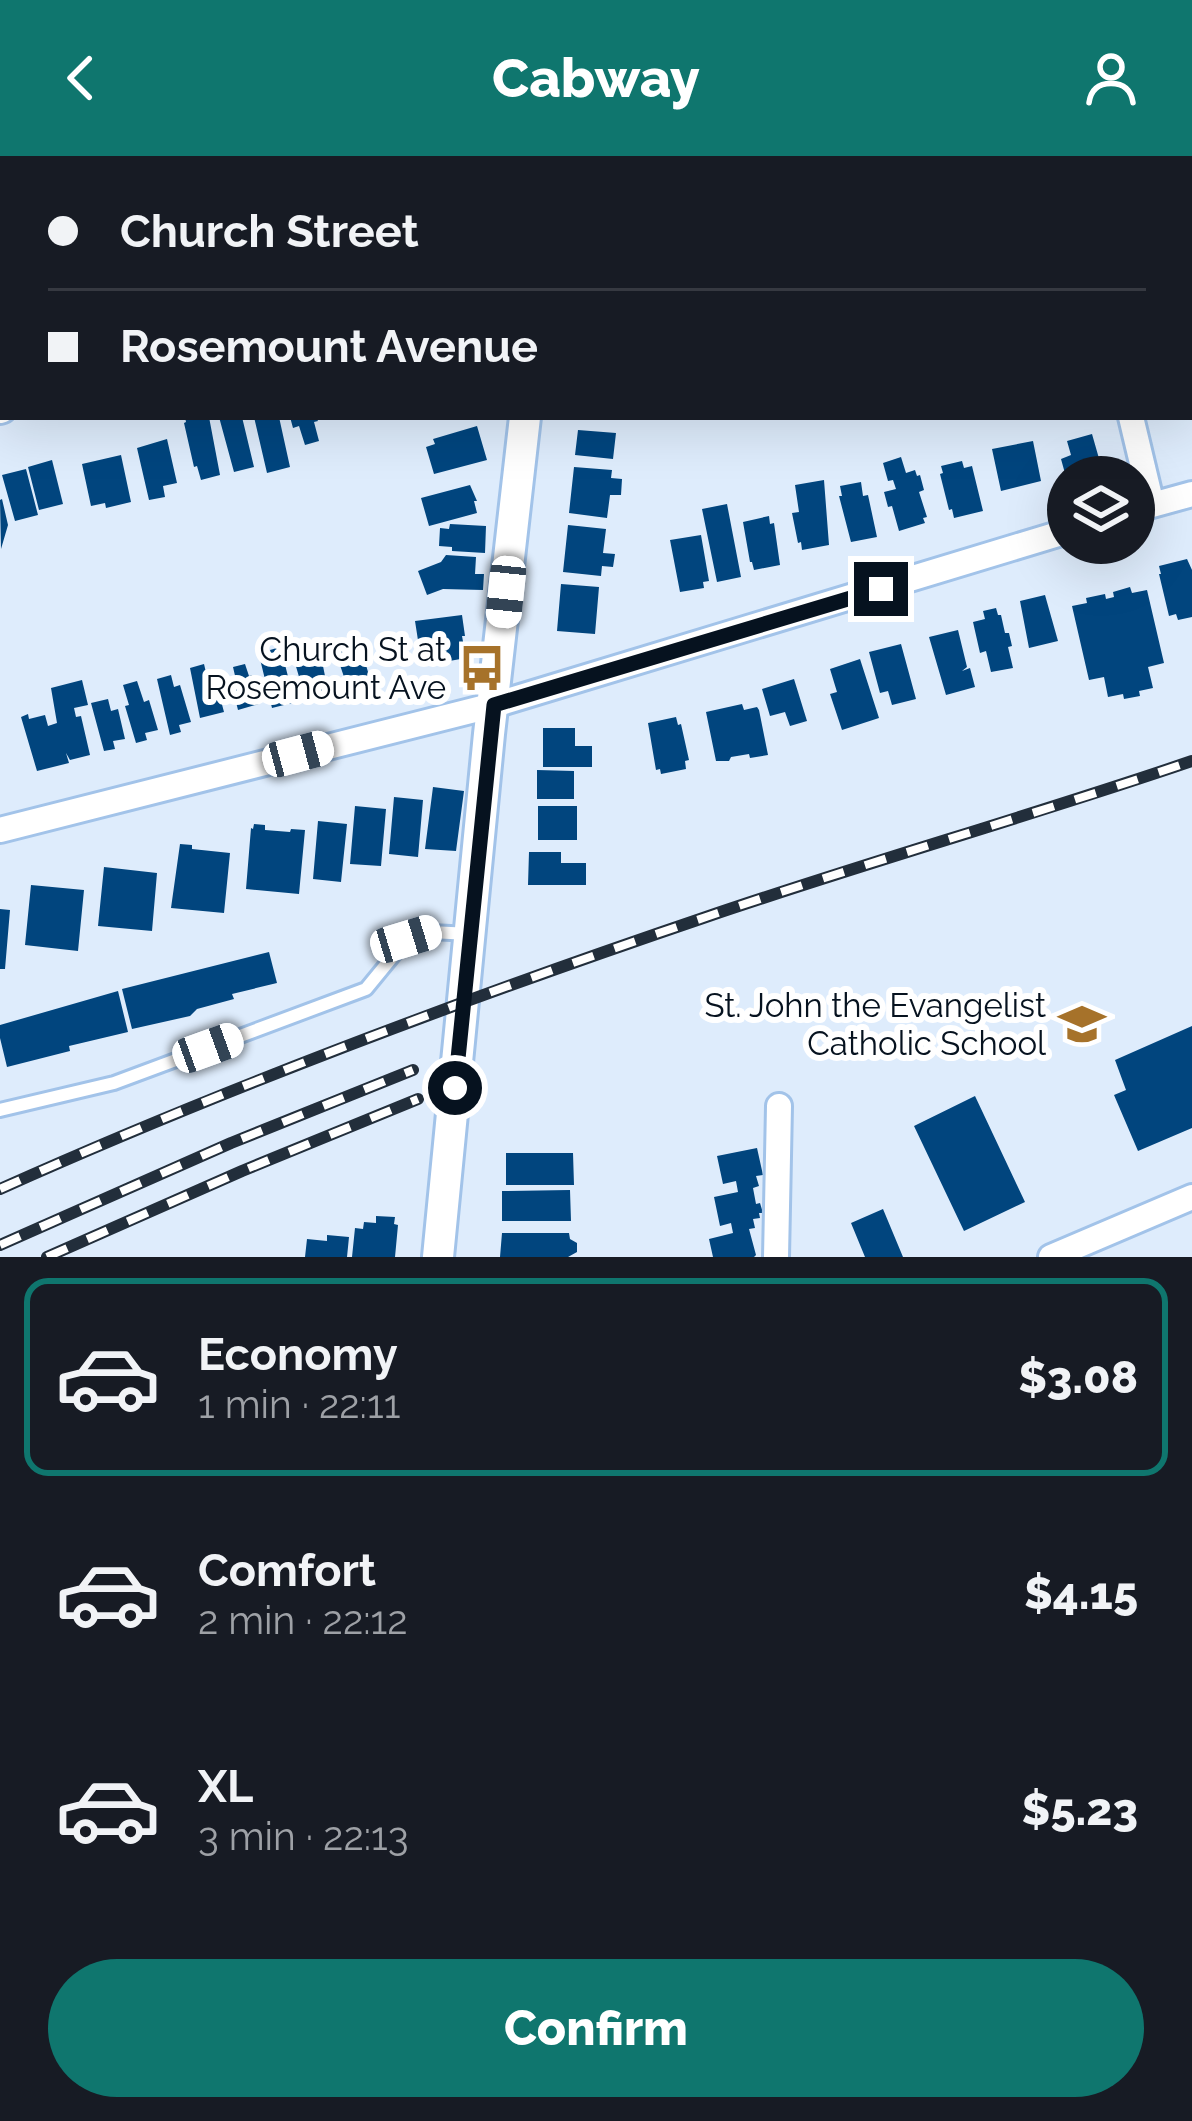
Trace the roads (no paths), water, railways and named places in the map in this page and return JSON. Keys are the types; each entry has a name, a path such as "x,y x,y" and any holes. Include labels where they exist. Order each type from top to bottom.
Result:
{"street":[{"path":"438,1257 525,420"},
{"path":"1131,420 1136,456"},
{"path":"1155,505 1192,494"},
{"path":"0,830 494,705 1047,537"},
{"path":"776,1257 779,1106"},
{"path":"1051,1257 1192,1197"}],"lane":[{"path":"0,1110 114,1084 366,989 406,939 431,932 471,934"}],"railway":[{"path":"0,1189 261,1079 527,979 1192,761"},
{"path":"0,1245 231,1143 413,1070"},
{"path":"47,1257 418,1099"}],"place":[{"name":"Church St at Rosemount Ave","path":"482,668"},
{"name":"St. John the Evangelist Catholic School","path":"1082,1024"}]}
